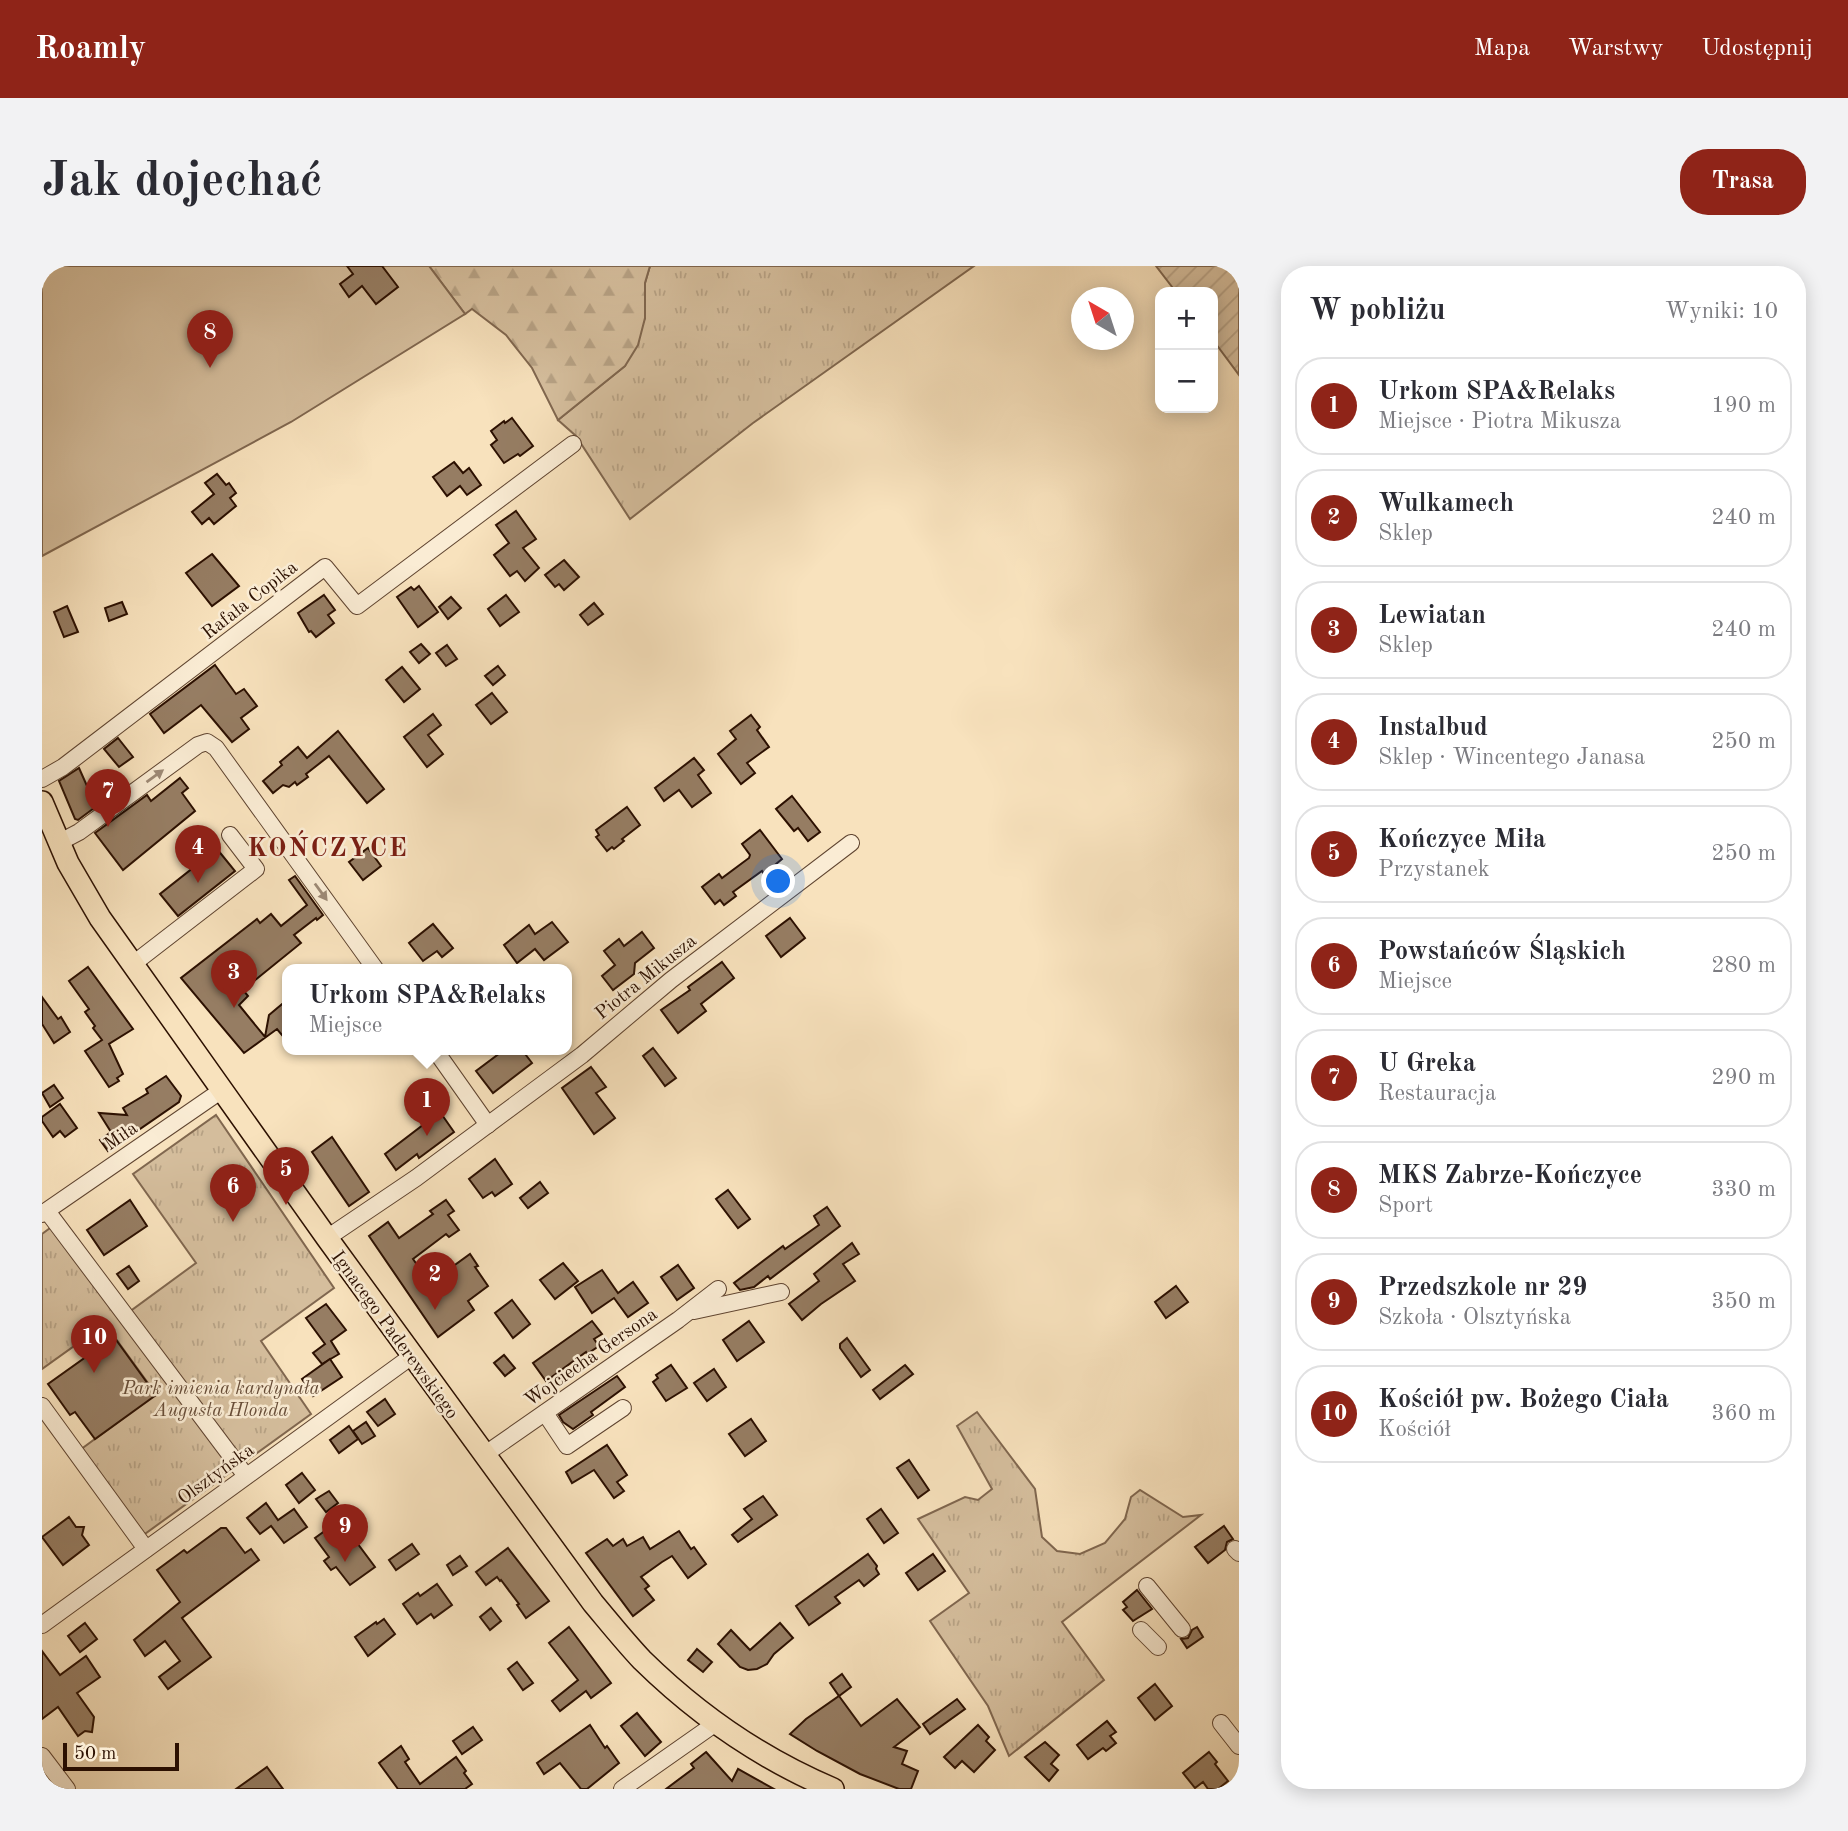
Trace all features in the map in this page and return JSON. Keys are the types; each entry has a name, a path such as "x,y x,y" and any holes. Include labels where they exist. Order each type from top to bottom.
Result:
{"main road":[{"name":"Ignacego Paderewskiego","path":"42,802 58,843 90,902 327,1238 593,1603 640,1658 716,1723 786,1767 833,1789"}],"street":[{"name":"Rafała Copika","path":"42,779 63,767 325,566 357,606 573,444"},
{"path":"58,843 79,832 198,745 208,742 216,748 372,964"},
{"path":"133,964 256,869 230,835"},
{"name":"Piotra Mikusza","path":"327,1238 416,1178 582,1055 671,980 852,843"},
{"path":"439,1055 488,1125"},
{"name":"Miła","path":"44,1212 222,1090"},
{"path":"44,1212 246,1476"},
{"name":"Wojciecha Gersona","path":"484,1455 718,1289"},
{"path":"689,1311 780,1292"},
{"name":"Olsztyńska","path":"42,1625 412,1356"},
{"path":"42,1406 146,1549"},
{"path":"545,1413 568,1446 623,1408"},
{"path":"1147,1586 1182,1629"},
{"path":"1141,1630 1158,1647"},
{"path":"622,1789 716,1723"},
{"path":"1221,1723 1239,1746"},
{"path":"42,1756 47,1775 67,1789"}],"green space":[{"path":"42,266 429,266 465,314 291,422 42,556"},
{"path":"429,266 650,266 645,283 645,318 638,345 625,366 558,420 532,368 506,335 472,309 465,314"},
{"path":"650,266 974,266 753,423 630,519 576,436 558,420 625,366 645,318 645,283"},
{"path":"1156,266 1239,266 1239,375 1218,347 1218,287 1172,287"},
{"name":"Park imienia kardynała Augusta Hlonda","path":"216,1115 334,1288 261,1341 311,1414 142,1536 80,1450 156,1394 105,1324 42,1369 42,1234 61,1220 129,1312 196,1263 133,1174"},
{"path":"977,1412 1035,1489 1042,1537 1057,1551 1080,1554 1105,1543 1125,1519 1131,1497 1140,1490 1183,1517 1201,1515 1062,1622 1104,1680 1009,1756 988,1706 930,1621 969,1593 918,1519 965,1497 978,1500 992,1489 957,1426"}],"building":[{"path":"347,266 382,266 398,287 376,304 362,286 349,297 340,284 353,274"},
{"path":"512,418 533,446 504,463 491,445 497,440 491,431"},
{"path":"454,462 463,473 469,468 481,485 467,495 460,486 447,496 433,477"},
{"path":"217,474 226,485 229,483 236,493 230,498 236,506 214,524 209,518 202,524 192,512 214,494 205,483"},
{"path":"516,511 536,539 523,548 539,568 525,581 517,571 510,576 494,555 509,543 496,525"},
{"path":"212,554 239,586 212,606 186,573"},
{"path":"564,560 579,577 564,590 559,584 555,587 545,575"},
{"path":"419,586 438,612 418,627 397,597 411,587 414,590"},
{"path":"324,595 335,610 328,615 334,623 316,637 309,632 298,613"},
{"path":"506,595 519,612 500,626 488,609"},
{"path":"451,597 461,608 448,619 439,607"},
{"path":"122,602 127,614 109,621 105,608"},
{"path":"594,603 603,614 588,625 580,615"},
{"path":"67,606 78,632 64,637 54,612"},
{"path":"421,644 430,654 419,663 410,652"},
{"path":"447,645 457,659 446,666 436,653"},
{"path":"215,665 236,694 244,689 257,706 241,718 249,729 232,742 201,705 164,733 150,714"},
{"path":"498,666 505,675 493,685 485,676"},
{"path":"402,667 420,689 404,702 386,680"},
{"path":"492,693 507,712 491,724 476,705"},
{"path":"433,714 441,725 428,735 443,754 427,767 404,737"},
{"path":"751,715 760,727 757,730 769,747 747,763 755,773 741,784 718,754 736,739 730,731"},
{"path":"338,731 384,789 367,803 329,756 306,774 308,777 297,785 295,782 289,787 283,785 273,793 263,781 298,747 307,758"},
{"path":"118,738 133,757 119,767 104,749"},
{"path":"694,758 704,770 698,775 711,793 692,807 679,790 664,801 655,788"},
{"path":"79,768 87,786 106,774 117,791 78,820 75,819 59,781"},
{"path":"180,778 188,788 182,793 195,811 123,870 95,833 147,795 151,801"},
{"path":"792,796 820,832 808,841 798,828 794,831 776,809"},
{"path":"627,807 640,825 614,849 612,847 607,851 596,837 599,835 596,830"},
{"path":"760,830 782,859 764,874 762,871 733,892 736,896 724,905 720,900 715,904 702,887 719,874 722,878 749,858 750,855 742,844"},
{"path":"368,848 381,866 363,880 349,862"},
{"path":"217,849 235,871 178,916 160,894"},
{"path":"295,876 323,915 294,935 301,943 243,990 248,996 239,1005 265,1037 269,1015 282,1004 282,1035 277,1029 244,1053 181,978 257,919 260,923 271,914 281,926 307,905 289,880"},
{"path":"790,918 805,938 781,957 766,936"},
{"path":"552,922 568,942 544,960 535,949 517,963 504,945 529,925 535,934"},
{"path":"433,924 453,948 442,957 437,951 423,961 409,943"},
{"path":"642,932 654,948 635,963 634,974 613,990 602,976 615,965 604,951 619,939 624,946"},
{"path":"722,962 734,978 701,1004 706,1011 678,1033 661,1010 690,990 688,987"},
{"path":"88,967 133,1029 109,1044 123,1074 117,1078 119,1081 109,1087 85,1051 102,1040 85,1012 89,1009 69,981"},
{"path":"42,997 58,1019 61,1017 70,1032 54,1043 42,1024"},
{"path":"653,1048 676,1078 665,1086 643,1056"},
{"path":"497,1055 526,1055 532,1063 493,1093 476,1071"},
{"path":"591,1067 606,1087 596,1093 615,1118 594,1134 562,1088"},
{"path":"166,1076 181,1096 179,1102 108,1151 100,1140 111,1132 99,1113 127,1115 123,1108 148,1093 146,1089"},
{"path":"54,1085 63,1098 50,1107 42,1093"},
{"path":"60,1104 77,1128 65,1137 60,1131 53,1137 42,1117"},
{"path":"440,1112 454,1132 419,1158 417,1154 396,1170 385,1154"},
{"path":"332,1137 369,1192 349,1206 312,1152"},
{"path":"495,1159 512,1184 495,1196 492,1192 483,1198 469,1179"},
{"path":"540,1182 548,1193 528,1208 520,1198"},
{"path":"728,1190 750,1219 738,1228 716,1199"},
{"path":"130,1200 147,1226 104,1255 87,1230"},
{"path":"446,1200 454,1211 448,1215 459,1230 449,1237 446,1234 413,1259 430,1283 470,1254 488,1286 468,1301 474,1310 438,1337 369,1236 388,1222 399,1238 433,1214 430,1211"},
{"path":"827,1207 840,1226 770,1279 768,1276 754,1287 740,1290 734,1283 783,1246 785,1249 819,1225 814,1216"},
{"path":"852,1243 859,1254 843,1264 855,1281 802,1320 789,1304 819,1281 814,1274"},
{"path":"563,1263 578,1281 555,1299 540,1280"},
{"path":"678,1265 694,1288 677,1300 661,1277"},
{"path":"129,1266 139,1281 128,1289 117,1274"},
{"path":"602,1270 618,1293 633,1282 648,1303 628,1317 614,1298 592,1313 575,1287"},
{"path":"1176,1286 1188,1302 1166,1318 1155,1302"},
{"path":"512,1300 530,1324 513,1338 495,1313"},
{"path":"326,1304 346,1330 331,1341 339,1354 322,1364 313,1353 325,1344 306,1318"},
{"path":"592,1321 602,1334 594,1339 599,1346 587,1354 586,1352 546,1381 533,1363"},
{"path":"749,1321 764,1342 737,1361 723,1340"},
{"path":"114,1337 156,1395 95,1439 75,1412 70,1415 48,1384"},
{"path":"847,1338 870,1370 861,1377 840,1348 840,1344"},
{"path":"504,1355 515,1368 505,1376 494,1363"},
{"path":"330,1359 342,1377 313,1396 302,1379"},
{"path":"671,1365 687,1388 666,1401 653,1382 658,1378 656,1375"},
{"path":"905,1365 913,1374 880,1399 873,1390"},
{"path":"714,1369 726,1387 707,1401 694,1383"},
{"path":"617,1376 625,1387 591,1412 593,1415 573,1429 563,1422 559,1415"},
{"path":"385,1399 395,1414 378,1426 367,1412"},
{"path":"751,1419 766,1441 745,1456 729,1434"},
{"path":"366,1422 375,1436 362,1444 353,1431"},
{"path":"349,1426 358,1439 339,1453 330,1440"},
{"path":"607,1445 627,1475 617,1482 624,1491 614,1498 594,1470 572,1483 566,1472"},
{"path":"909,1460 929,1490 918,1498 897,1468"},
{"path":"302,1473 315,1490 299,1503 286,1485"},
{"path":"329,1491 338,1503 326,1512 316,1499"},
{"path":"763,1496 777,1515 738,1542 732,1535 752,1519 744,1509"},
{"path":"266,1503 278,1520 294,1509 307,1527 284,1543 271,1526 260,1534 247,1518"},
{"path":"881,1509 898,1533 884,1543 867,1519"},
{"path":"69,1517 76,1527 84,1527 82,1535 89,1545 63,1565 42,1537"},
{"path":"340,1520 375,1567 350,1585 336,1567 331,1570 324,1561 329,1557 315,1538"},
{"path":"1224,1526 1233,1539 1227,1542 1225,1550 1208,1563 1195,1547"},
{"path":"221,1528 226,1528 245,1553 251,1549 259,1560 182,1618 211,1657 168,1689 159,1677 180,1661 165,1641 145,1656 134,1640 180,1602 157,1570 184,1550 187,1553"},
{"path":"679,1531 691,1549 694,1547 706,1564 688,1578 672,1556 662,1562 641,1577 649,1586 645,1589 654,1600 633,1616 586,1553 607,1539 613,1546 623,1539 627,1546 643,1537 650,1549"},
{"path":"412,1544 419,1554 396,1570 389,1560"},
{"path":"508,1548 549,1601 526,1618 501,1580 497,1577 486,1585 476,1572"},
{"path":"868,1554 877,1566 879,1574 864,1586 859,1580 835,1597 840,1603 809,1625 796,1606"},
{"path":"933,1554 945,1571 918,1590 906,1573"},
{"path":"460,1556 467,1566 453,1575 447,1565"},
{"path":"437,1584 452,1605 434,1618 431,1614 417,1624 403,1604"},
{"path":"1137,1590 1152,1609 1133,1621 1123,1610 1127,1607 1123,1602"},
{"path":"491,1608 501,1621 490,1630 480,1617"},
{"path":"384,1619 395,1634 368,1656 355,1637"},
{"path":"85,1623 97,1639 80,1652 68,1636"},
{"path":"780,1623 793,1638 774,1654 767,1664 757,1669 740,1667 718,1644 731,1630 750,1650"},
{"path":"569,1627 611,1683 591,1698 586,1691 560,1711 552,1701 578,1680 549,1643"},
{"path":"1197,1627 1203,1637 1187,1648 1181,1639 1188,1638"},
{"path":"697,1649 712,1662 703,1672 688,1660"},
{"path":"42,1651 60,1675 86,1656 100,1677 77,1693 94,1717 92,1732 85,1731 78,1736 58,1707 42,1719"},
{"path":"517,1662 533,1683 523,1690 508,1669"},
{"path":"842,1674 851,1687 839,1696 830,1683"},
{"path":"1155,1684 1172,1706 1155,1720 1138,1698"},
{"path":"839,1696 861,1726 897,1699 920,1727 894,1747 907,1751 902,1764 918,1771 911,1789 899,1789 860,1774 790,1734"},
{"path":"957,1699 965,1709 930,1734 923,1724"},
{"path":"637,1713 661,1742 645,1756 621,1726"},
{"path":"1107,1721 1116,1732 1110,1736 1116,1743 1106,1751 1103,1748 1088,1759 1077,1745"},
{"path":"590,1725 619,1763 587,1789 581,1789 560,1763 544,1774 537,1763"},
{"path":"978,1725 989,1737 986,1741 995,1750 974,1772 962,1761 955,1768 944,1757"},
{"path":"473,1727 482,1740 462,1754 453,1741"},
{"path":"1045,1742 1059,1755 1051,1764 1058,1770 1049,1781 1025,1757"},
{"path":"401,1746 409,1759 405,1762 420,1784 456,1757 472,1784 465,1789 398,1789 379,1763"},
{"path":"706,1752 732,1781 738,1769 774,1789 666,1789 694,1768 691,1764"},
{"path":"1209,1752 1228,1781 1218,1789 1208,1789 1203,1782 1195,1788 1183,1773"},
{"path":"267,1767 283,1789 236,1789"}],"place":[{"name":"MKS Zabrze-Kończyce","path":"210,368"},
{"name":"U Greka","path":"108,827"},
{"name":"Instalbud","path":"198,883"},
{"name":"Lewiatan","path":"234,1008"},
{"name":"Urkom SPA&Relaks","path":"427,1136"},
{"name":"Kończyce Miła","path":"286,1205"},
{"name":"Powstańców Śląskich","path":"233,1222"},
{"name":"Wulkamech","path":"435,1310"},
{"name":"Kościół pw. Bożego Ciała","path":"94,1373"},
{"name":"Przedszkole nr 29","path":"345,1562"}],"district":[{"name":"KOŃCZYCE","path":"328,847"}]}
